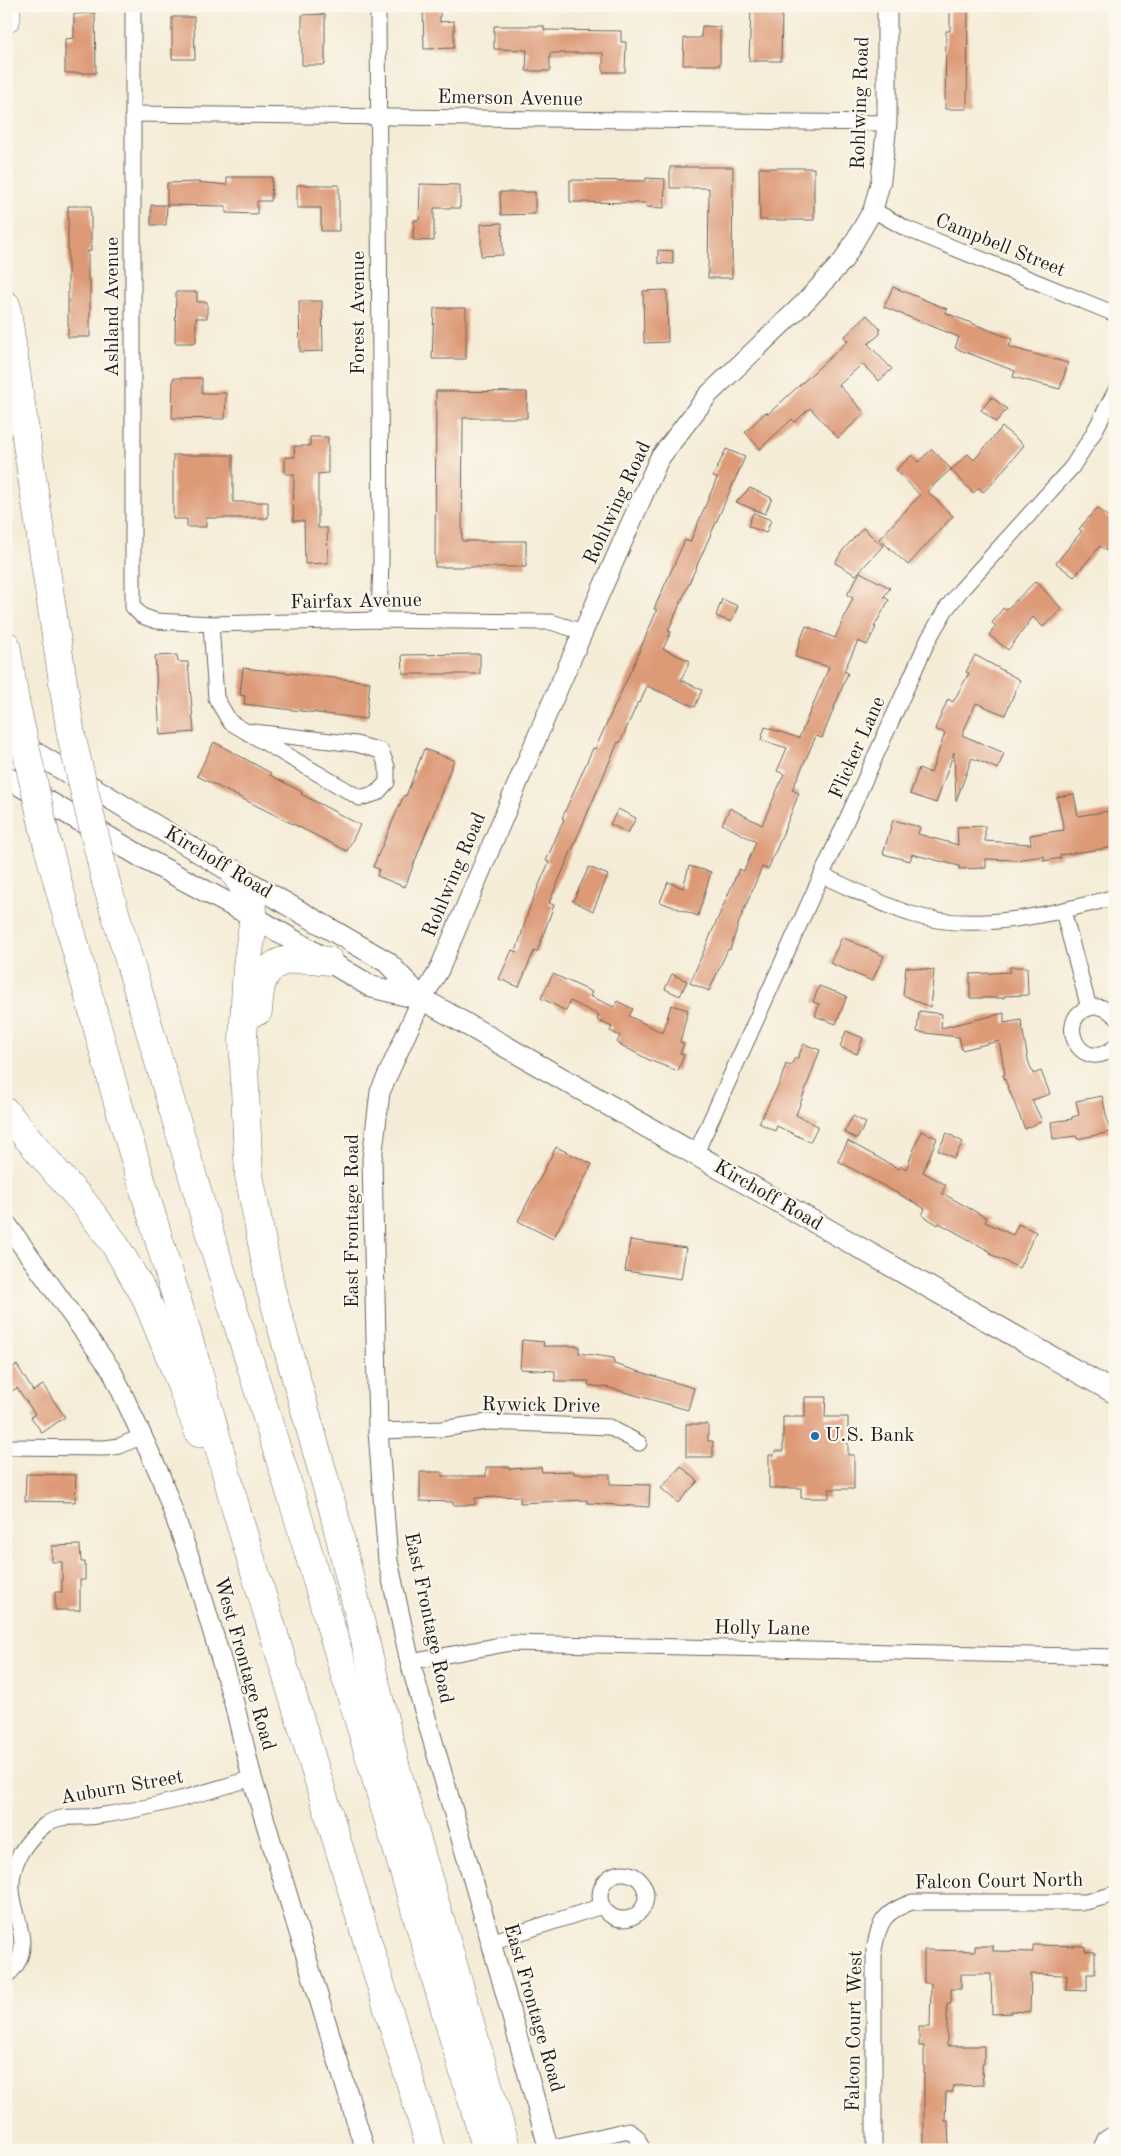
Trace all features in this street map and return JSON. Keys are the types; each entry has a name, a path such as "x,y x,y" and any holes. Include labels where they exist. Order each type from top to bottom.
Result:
{"highway":[{"path":"6,6 6,19"},
{"path":"6,305 72,735 106,882 208,1228 300,1524 486,2150"},
{"path":"6,645 15,701 48,848 118,1103 198,1370 237,1514 431,2150"},
{"path":"236,874 250,896 254,917 247,966 243,1040 249,1175 271,1290 332,1509 396,1768 507,2150"},
{"path":"246,1107 252,1046 262,980 270,968 288,959 304,958 329,961"},
{"path":"6,1112 84,1203 114,1243 145,1296 175,1369 194,1422 237,1514"}],"main road":[{"name":"Kirchoff Road","path":"6,736 387,962 422,999"},
{"name":"Kirchoff Road","path":"6,777 147,860 254,917 372,987 422,999 1115,1393"}],"street":[{"name":"Ashland Avenue","path":"133,6 133,607"},
{"name":"Forest Avenue","path":"378,6 381,552 379,620"},
{"name":"Rohlwing Road","path":"422,999 439,970 659,459 708,395 806,301 843,261 873,210 881,180 887,123 887,6"},
{"name":"Emerson Avenue","path":"133,114 887,123"},
{"name":"Campbell Street","path":"873,210 905,228 1115,314"},
{"name":"Flicker Lane","path":"695,1155 823,876 928,640 946,609 975,574 1072,467 1093,434 1115,392"},
{"name":"Fairfax Avenue","path":"133,607 142,616 156,621 211,624 379,620 551,622 583,632"},
{"path":"211,624 216,698 230,722 244,731 360,798 377,793 387,782 387,766 381,751 356,744 244,731"},
{"path":"823,876 911,914 950,921 1012,919 1063,911 1115,897"},
{"path":"1063,911 1089,1008"},
{"name":"East Frontage Road","path":"422,999 380,1092 372,1159 378,1430 388,1561 410,1662 549,2149"},
{"path":"1115,1016 1110,1011 1099,1007 1089,1008 1081,1012 1073,1024 1072,1032 1075,1043 1087,1053 1095,1055 1108,1053 1115,1047"},
{"name":"West Frontage Road","path":"6,1223 112,1371 160,1476 196,1576 234,1703 252,1778 364,2150"},
{"name":"Rywick Drive","path":"378,1430 442,1429 488,1422 609,1427 639,1443"},
{"path":"6,1447 104,1448 119,1446 142,1436"},
{"name":"Holly Lane","path":"410,1662 511,1643 1115,1657"},
{"name":"Auburn Street","path":"6,1976 11,1972 21,1953 23,1936 12,1890 18,1854 46,1824 66,1816 94,1817 182,1800 252,1778"},
{"name":"Falcon Court North","path":"886,1915 896,1908 912,1902 1086,1902 1115,1894"},
{"path":"491,1942 602,1906"},
{"name":"Falcon Court West","path":"874,2150 874,1950 877,1931 886,1915"},
{"path":"549,2149 628,2130 636,2137 643,2150"},
{"path":"1100,2150 1105,2139 1115,2133"}],"building":[{"path":"423,6 440,6 440,22 454,21 454,48 424,49"},
{"path":"950,6 968,6 967,109 945,109 946,31 950,31"},
{"path":"751,9 782,9 781,61 749,61"},
{"path":"95,13 96,73 65,73 65,39 74,38 74,14"},
{"path":"325,14 325,65 302,65 302,15"},
{"path":"172,17 194,17 195,59 172,59"},
{"path":"494,26 544,26 544,30 621,31 621,42 626,42 625,72 603,72 603,53 550,53 550,71 526,71 527,50 494,49"},
{"path":"702,26 720,27 720,65 683,65 684,38 701,38"},
{"path":"670,167 733,167 732,278 708,278 709,188 670,188"},
{"path":"759,168 814,168 814,220 760,220"},
{"path":"227,177 272,177 271,201 257,201 257,214 226,213 226,206 167,205 167,183 197,182 227,185"},
{"path":"646,178 665,179 664,208 646,207 646,203 570,202 570,180 646,181"},
{"path":"420,184 460,185 460,208 434,208 434,241 413,240 414,220 419,220"},
{"path":"297,185 339,185 339,231 321,231 321,208 297,208"},
{"path":"500,192 535,192 535,214 501,215"},
{"path":"151,205 167,205 166,225 151,225"},
{"path":"68,206 91,206 91,251 88,251 90,337 68,337"},
{"path":"502,223 503,255 481,256 481,224"},
{"path":"658,250 673,251 673,264 658,263"},
{"path":"893,287 947,309 946,313 1012,339 1009,347 1068,363 1060,389 1013,377 1015,371 955,348 959,337 884,307"},
{"path":"667,290 668,342 644,343 643,291"},
{"path":"176,292 197,292 197,302 207,302 207,318 196,318 196,343 175,343"},
{"path":"299,301 322,301 323,351 300,352"},
{"path":"434,308 466,308 466,359 432,359"},
{"path":"867,315 880,329 880,334 868,344 892,369 879,381 862,364 839,385 865,413 838,438 810,408 795,422 792,419 760,449 745,432 766,412 768,414 848,341 844,337"},
{"path":"173,378 202,378 202,393 226,393 225,419 172,418"},
{"path":"436,391 527,392 527,418 463,418 462,541 526,541 526,567 435,567"},
{"path":"992,397 1007,409 996,422 981,410"},
{"path":"1002,427 1024,445 991,485 983,492 979,488 973,493 951,470 968,454 974,460"},
{"path":"310,437 328,437 328,473 318,474 318,528 327,528 328,563 305,564 304,521 293,521 294,474 285,474 285,457 295,457 294,446 310,446"},
{"path":"726,449 745,457 668,631 671,632 663,649 690,661 681,680 702,690 695,707 647,686 620,743 618,742 549,903 554,905 537,952 534,951 519,987 499,979 512,950 516,952 530,906 549,862 546,861 564,819 562,818 593,748 595,749 633,666 657,610 654,609 685,540 690,542 717,478 713,477"},
{"path":"932,449 951,469 927,491 953,516 908,565 879,539 920,495 896,470 912,455 918,462"},
{"path":"173,455 233,455 233,502 268,502 268,518 206,518 206,527 187,527 187,519 173,519"},
{"path":"750,488 772,498 765,514 736,502"},
{"path":"1097,508 1115,522 1115,557 1100,546 1074,577 1056,563 1082,531 1079,529"},
{"path":"753,513 771,520 766,533 748,526"},
{"path":"863,528 883,546 856,575 835,563 843,550"},
{"path":"860,572 890,588 884,597 889,600 874,627 876,627 867,645 858,641 844,671 848,673 822,738 816,736 792,790 799,793 780,841 768,869 762,867 739,922 730,950 728,949 709,991 690,983 739,869 744,871 756,842 722,824 730,808 762,825 784,774 777,771 787,748 761,740 765,727 799,738 829,667 795,657 800,641 806,626 835,638 853,598 847,595"},
{"path":"1036,581 1062,609 1043,627 1033,617 1008,650 989,635 996,626 992,623 1003,608 1006,610"},
{"path":"722,599 738,606 731,622 716,616"},
{"path":"480,654 480,674 403,674 402,655"},
{"path":"177,655 178,662 188,662 194,732 160,735 155,656"},
{"path":"975,655 1020,680 1005,715 976,703 962,735 1004,753 998,769 972,758 956,801 954,752 936,803 910,794 919,768 931,773 945,733 935,729 948,699 953,702 969,673 966,672"},
{"path":"243,668 370,682 366,719 244,704 245,696 240,695"},
{"path":"214,742 271,773 270,775 302,792 301,794 360,825 347,851 197,776"},
{"path":"424,749 454,760 405,887 377,876 379,869 373,867 404,795 406,796"},
{"path":"1074,794 1078,816 1115,810 1115,847 1060,855 1061,858 1044,861 1044,856 1015,860 986,859 986,868 959,869 959,866 912,854 910,861 883,854 893,820 920,827 918,834 958,845 957,827 985,826 985,841 1031,844 1030,835 1064,830 1057,797"},
{"path":"618,809 636,818 628,833 610,824"},
{"path":"689,866 711,872 698,916 660,902 668,882 683,888"},
{"path":"589,867 608,875 593,911 573,901"},
{"path":"842,937 884,956 872,981 830,963"},
{"path":"906,967 934,970 930,1007 903,995"},
{"path":"1010,967 1027,967 1028,995 1004,996 1004,998 970,998 970,974 1010,972"},
{"path":"553,974 592,992 590,996 614,1007 617,1001 633,1009 629,1016 663,1033 671,1005 688,1010 680,1042 684,1044 680,1053 684,1055 678,1071 651,1061 617,1043 620,1036 610,1031 612,1027 597,1020 599,1015 570,1001 566,1011 541,998"},
{"path":"672,974 687,981 680,996 665,989"},
{"path":"819,986 847,996 836,1024 815,1016 819,1004 813,1002"},
{"path":"919,1011 942,1014 941,1028 1004,1013 1004,1023 1021,1020 1028,1060 1033,1074 1041,1071 1050,1094 1032,1100 1042,1121 1025,1129 1003,1075 1005,1074 999,1041 962,1050 959,1037 917,1032"},
{"path":"846,1031 863,1038 857,1054 840,1047"},
{"path":"804,1044 820,1050 796,1115 818,1126 810,1142 777,1126 775,1131 759,1123 780,1082 786,1064 791,1066 795,1058 797,1059"},
{"path":"1102,1096 1110,1132 1077,1139 1076,1136 1053,1139 1051,1122 1072,1119 1072,1117 1079,1115 1076,1101"},
{"path":"853,1116 866,1123 857,1139 844,1132"},
{"path":"921,1131 937,1138 923,1172 946,1185 942,1193 987,1218 985,1222 1013,1235 1018,1224 1036,1232 1019,1268 990,1254 991,1252 939,1223 938,1225 922,1215 925,1209 838,1161 848,1141 899,1169 901,1166 906,1169"},
{"path":"947,1133 963,1142 954,1158 938,1150"},
{"path":"556,1147 592,1164 553,1239 518,1221"},
{"path":"630,1240 686,1248 681,1279 625,1271"},
{"path":"522,1340 544,1342 543,1346 579,1346 579,1353 614,1358 614,1364 694,1388 688,1410 610,1388 588,1385 589,1381 555,1381 555,1371 520,1369"},
{"path":"17,1365 33,1391 43,1385 65,1417 42,1433 31,1417 35,1414 17,1388 6,1394 6,1371"},
{"name":"U.S. Bank","path":"805,1397 826,1397 825,1417 848,1417 848,1455 854,1455 854,1489 829,1489 829,1498 801,1498 801,1488 769,1488 769,1455 774,1455 775,1451 783,1451 783,1417 805,1417"},
{"path":"686,1424 708,1424 708,1441 713,1441 713,1457 686,1457"},
{"path":"681,1466 698,1481 678,1503 661,1488"},
{"path":"486,1467 509,1467 509,1469 541,1467 542,1472 574,1471 574,1474 610,1474 610,1484 650,1485 649,1507 587,1503 587,1500 520,1503 520,1496 475,1498 475,1505 453,1505 453,1502 420,1501 420,1472 442,1472 442,1476 486,1476"},
{"path":"26,1474 76,1475 75,1502 25,1501"},
{"path":"80,1545 81,1562 85,1562 85,1580 80,1580 80,1610 55,1610 55,1592 62,1592 62,1562 52,1562 52,1546"},
{"path":"1033,1945 1085,1946 1085,1951 1095,1952 1095,1974 1087,1974 1087,1991 1066,1990 1067,1975 1031,1974 1030,2012 1011,2011 1011,2013 992,2014 991,1974 961,1974 961,1989 951,1989 951,2004 947,2004 947,2046 984,2046 984,2064 982,2064 983,2085 953,2086 953,2092 946,2092 945,2121 948,2121 949,2150 924,2150 924,2046 919,2046 919,2027 930,2027 931,1983 924,1983 924,1950 975,1951 975,1946 993,1946 993,1951 1033,1952"}],"place":[{"name":"U.S. Bank","path":"815,1436"}]}
